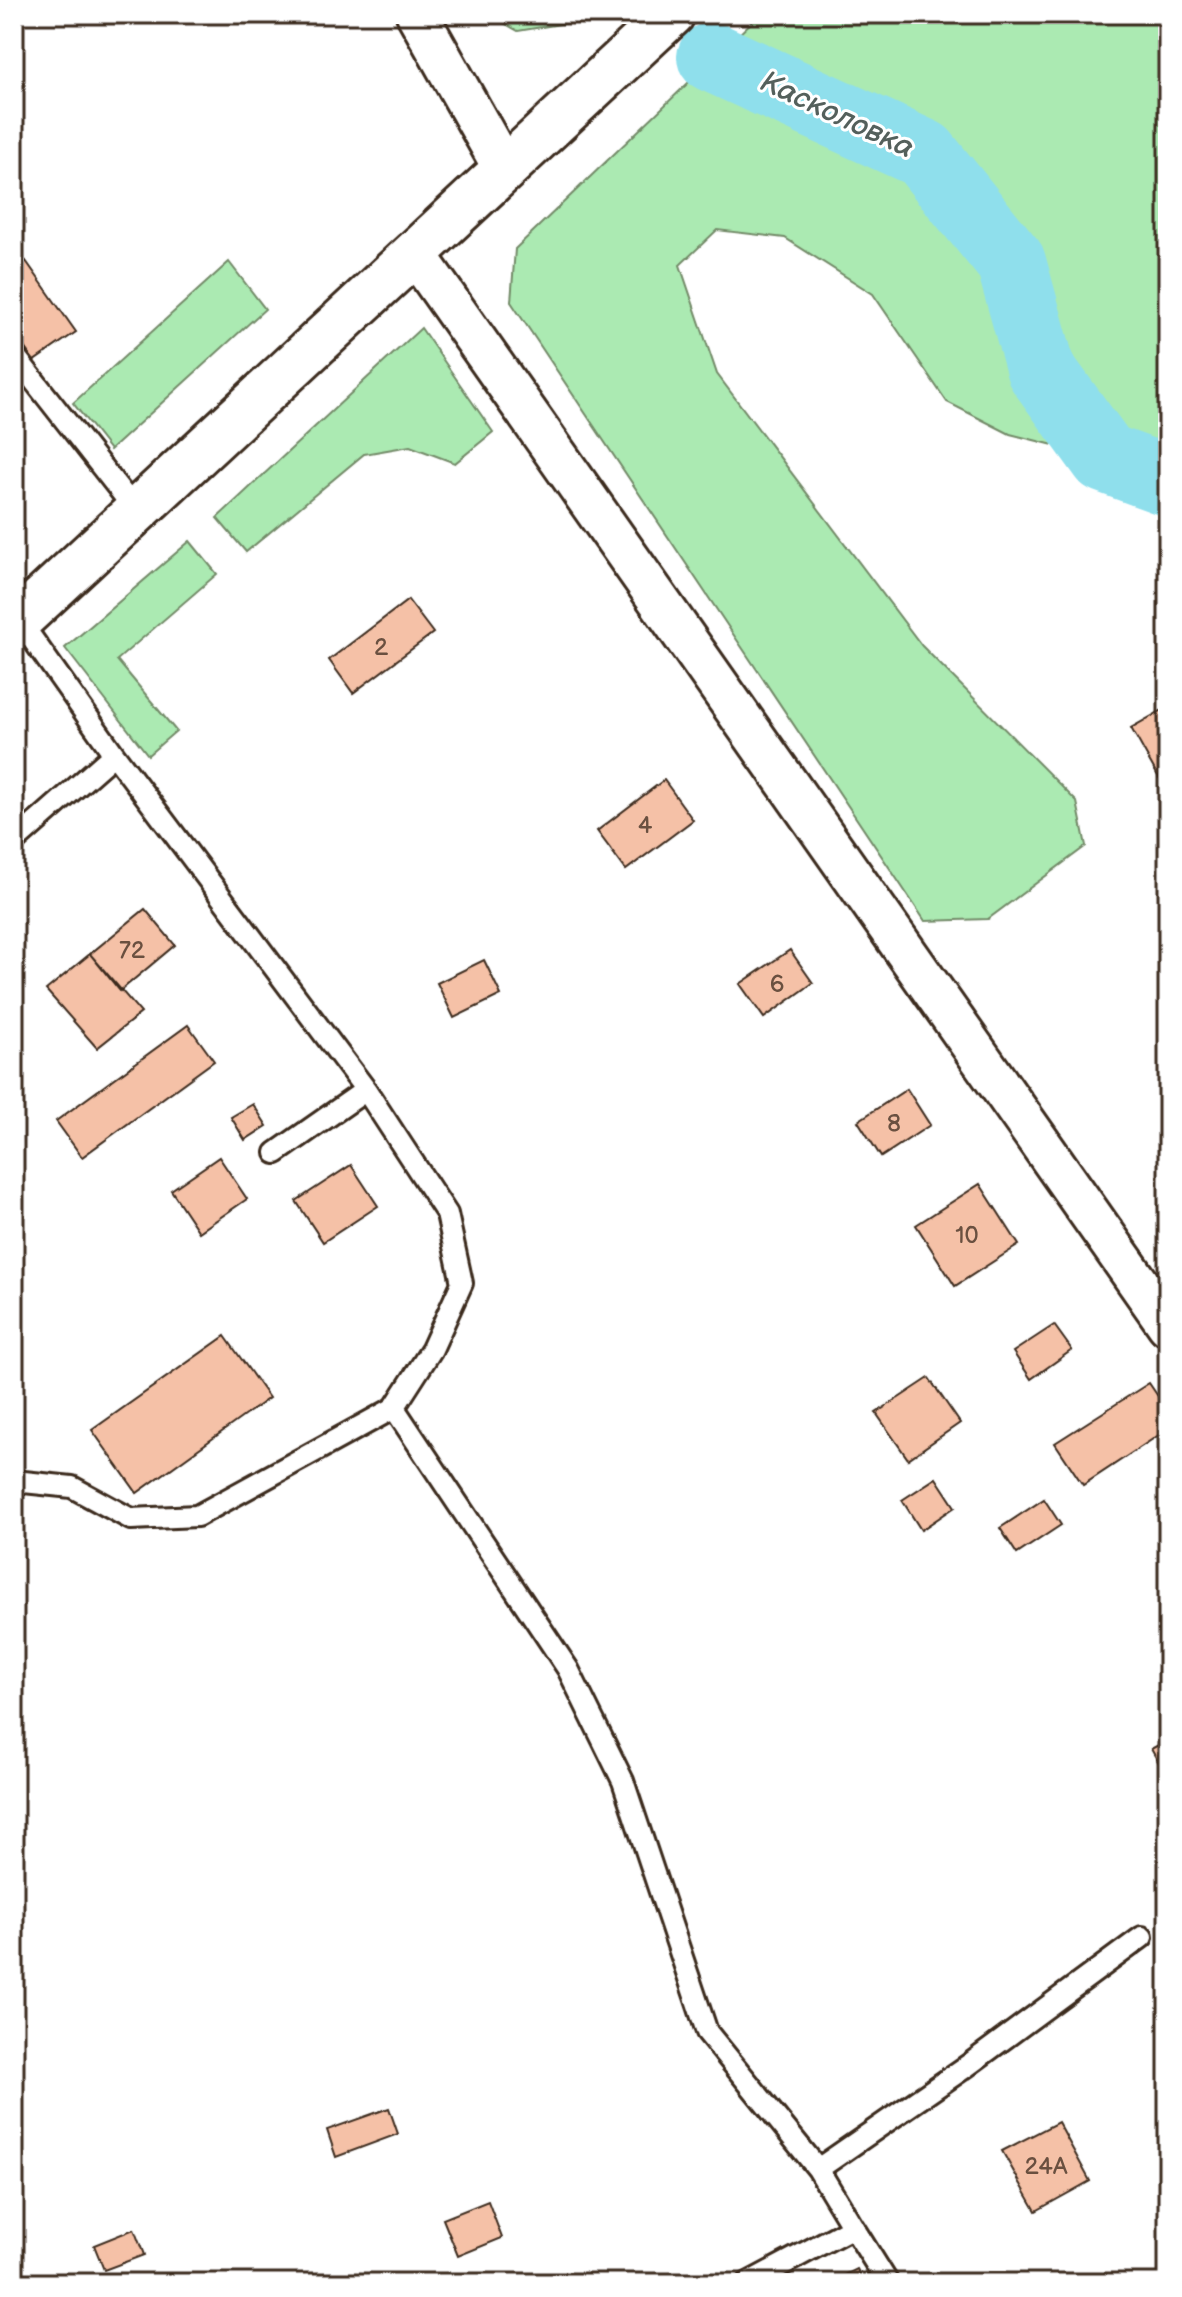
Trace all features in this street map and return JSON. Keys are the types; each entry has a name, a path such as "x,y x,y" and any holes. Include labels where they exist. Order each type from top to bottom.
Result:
{"main road":[{"path":"17,622 416,255 672,14"}],"street":[{"path":"417,14 504,169"},
{"path":"416,255 1168,1325"}],"lane":[{"path":"14,355 137,512"},
{"path":"14,1481 72,1487 131,1519 197,1516 394,1408 432,1349 462,1283 447,1214 366,1090 17,622"},
{"path":"14,842 114,754"},
{"path":"276,1153 366,1090"},
{"path":"394,1408 568,1669 623,1781 707,2032 818,2169 888,2283"},
{"path":"818,2169 967,2066 1142,1937"},
{"path":"748,2283 853,2227"}],"green space":[{"path":"488,14 576,14 566,23 518,31"},
{"path":"760,14 1168,14 1168,481 1105,458 1010,434 947,402 873,294 785,238 717,230 680,265 717,374 922,646 1077,802 1086,846 988,919 925,921 511,302 515,249"},
{"path":"229,262 265,309 110,450 73,403"},
{"path":"421,328 493,432 455,463 410,446 364,454 246,552 217,518"},
{"path":"190,541 217,574 117,660 176,731 148,755 65,648"}],"building":[{"path":"26,261 76,332 34,361 14,333 14,270"},
{"path":"408,600 433,633 353,693 329,660"},
{"path":"1168,707 1168,773 1159,778 1131,728"},
{"path":"664,780 693,820 626,870 597,831"},
{"path":"145,909 175,945 120,991 90,954"},
{"path":"790,950 813,983 764,1018 740,984"},
{"path":"90,954 141,1013 97,1048 46,990"},
{"path":"484,960 501,995 454,1018 437,983"},
{"path":"188,1025 214,1061 82,1157 56,1121"},
{"path":"907,1089 930,1125 881,1157 858,1121"},
{"path":"253,1104 267,1126 245,1140 231,1117"},
{"path":"219,1157 247,1199 199,1232 171,1190"},
{"path":"351,1165 378,1206 323,1242 296,1201"},
{"path":"980,1184 1019,1245 955,1286 916,1225"},
{"path":"1054,1325 1072,1350 1031,1379 1013,1352"},
{"path":"225,1336 269,1398 137,1493 92,1430"},
{"path":"929,1378 960,1423 908,1459 876,1413"},
{"path":"1149,1383 1168,1411 1168,1429 1083,1485 1055,1443"},
{"path":"936,1478 955,1507 921,1530 902,1500"},
{"path":"1044,1499 1061,1525 1017,1554 1000,1528"},
{"path":"1168,1740 1168,1776 1167,1777 1151,1749"},
{"path":"389,2108 398,2134 336,2157 327,2130"},
{"path":"1058,2122 1090,2181 1036,2211 1002,2151"},
{"path":"488,2201 502,2238 458,2256 443,2219"},
{"path":"134,2229 144,2255 104,2270 94,2245"},
{"path":"857,2269 864,2283 829,2283"}],"waterway":[{"name":"Касколовка","path":"712,57 924,154 1011,262 1041,370 1105,458 1168,481"}]}
